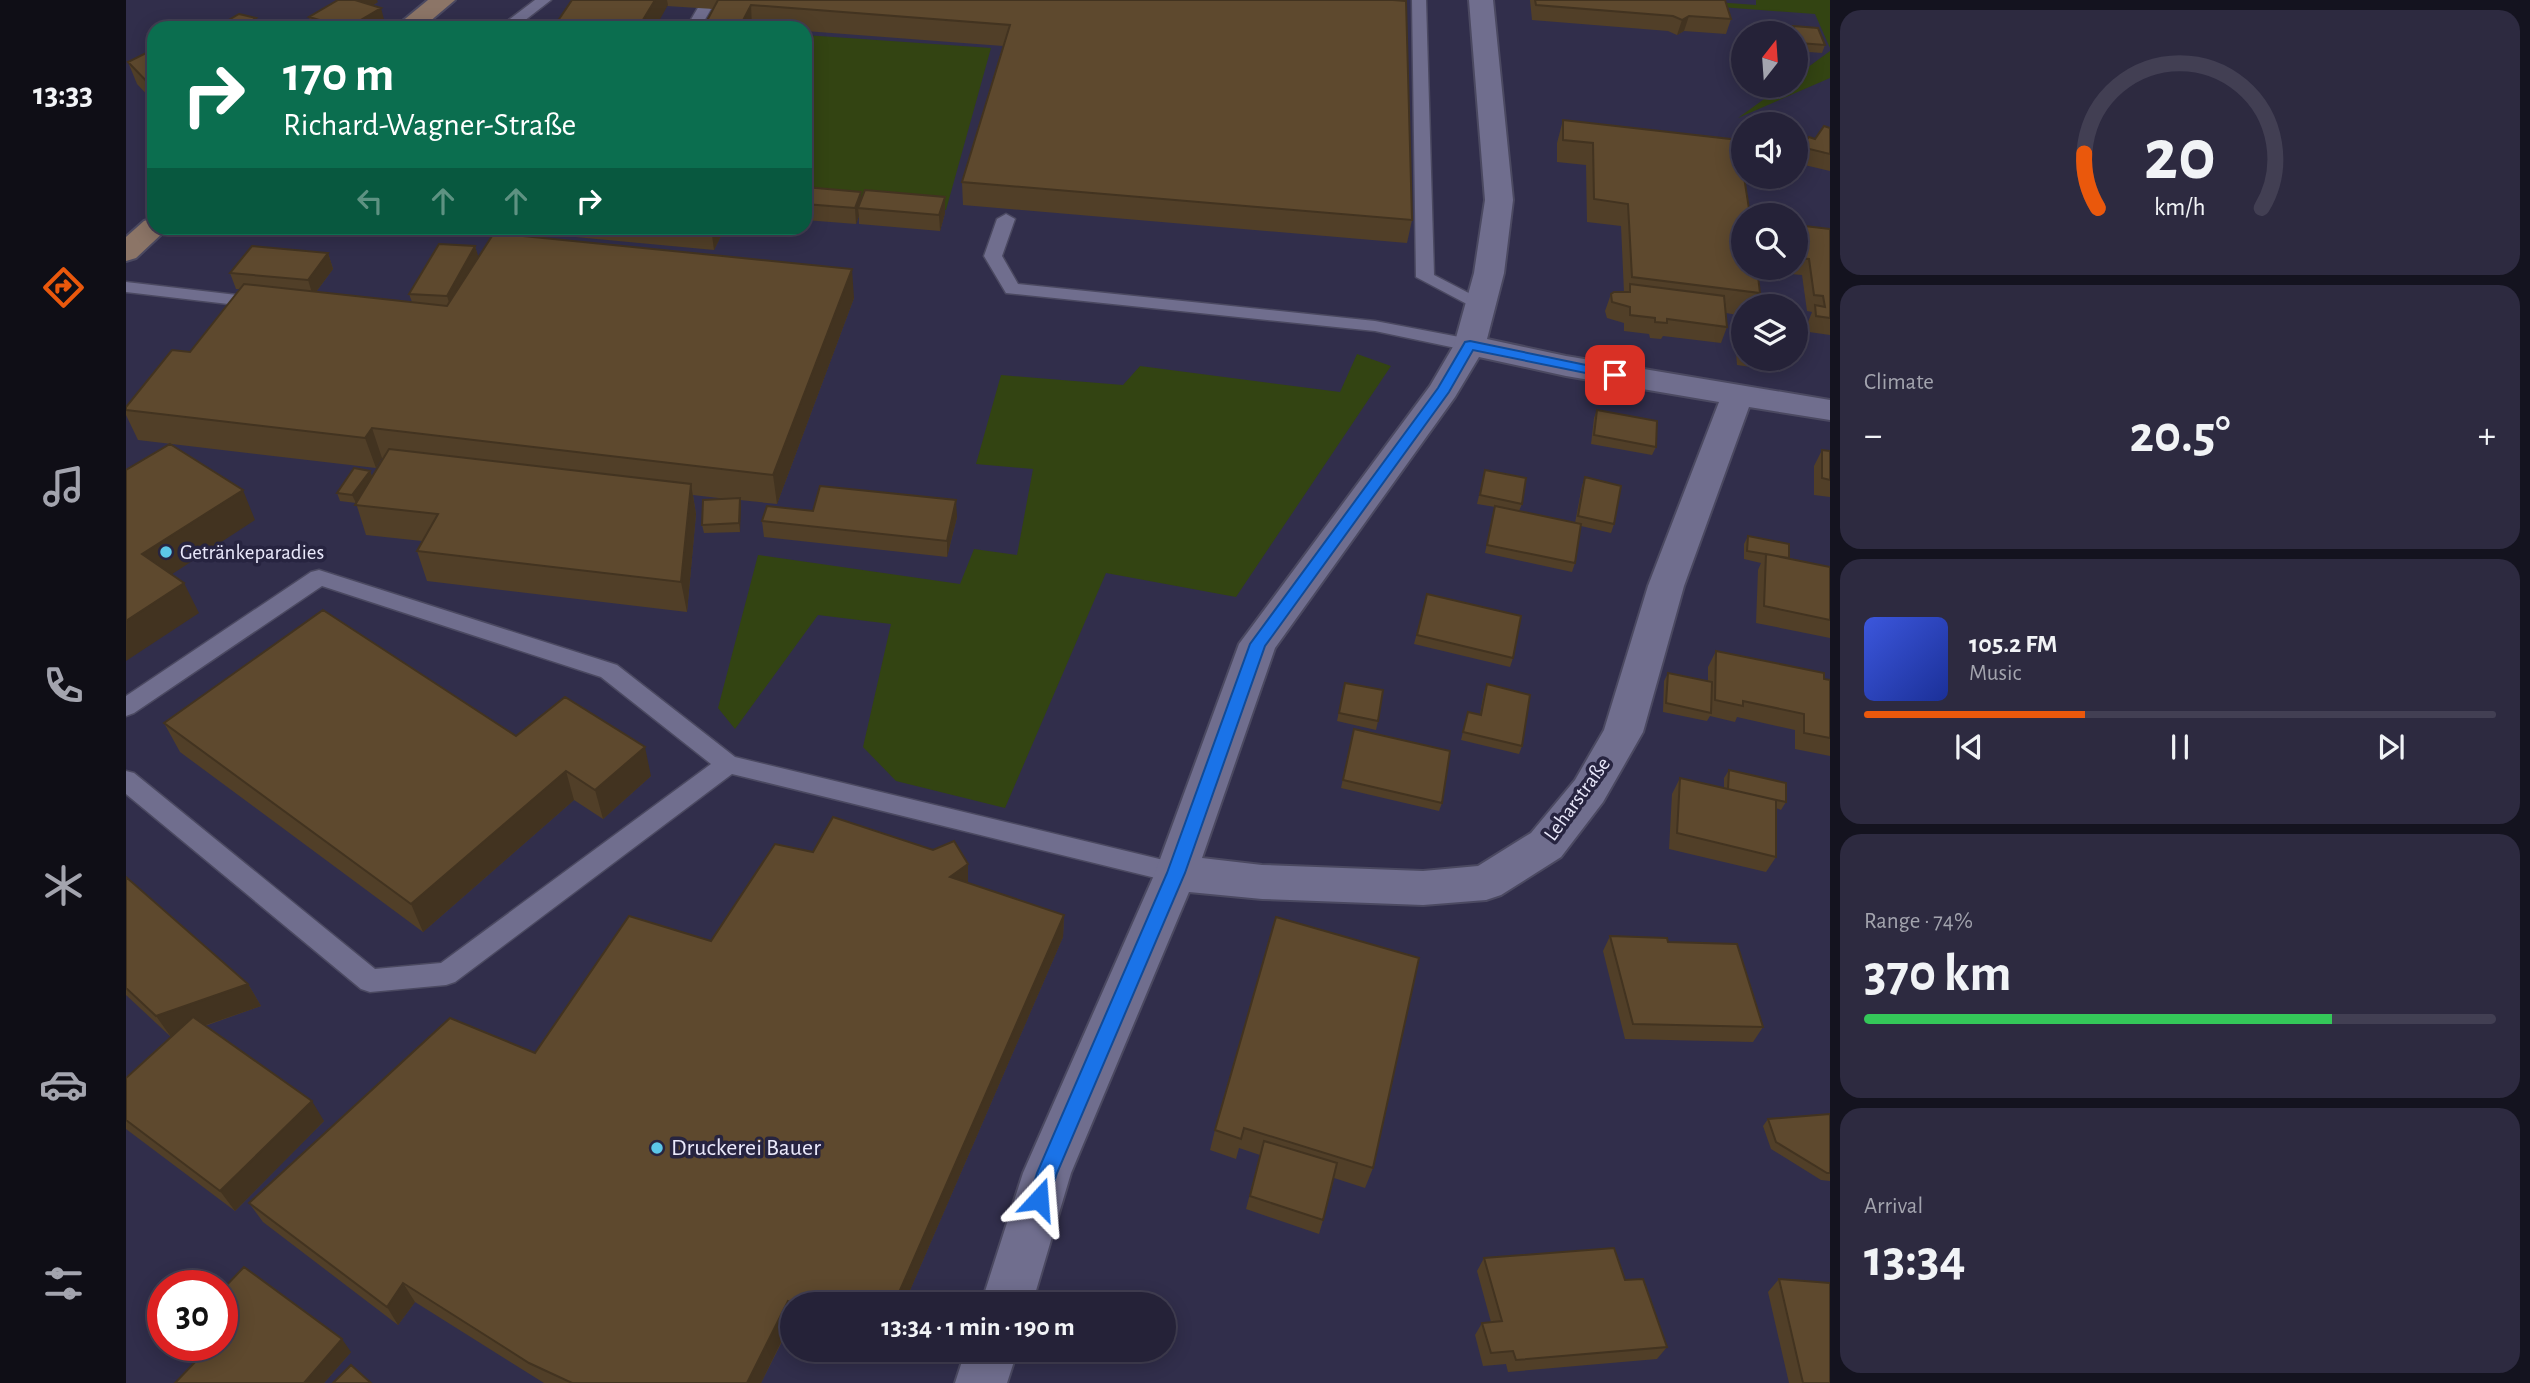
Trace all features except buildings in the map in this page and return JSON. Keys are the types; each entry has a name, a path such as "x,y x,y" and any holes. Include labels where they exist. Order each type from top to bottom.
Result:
{"main road":[{"path":"415,21 443,0"},
{"path":"126,252 147,234"}],"street":[{"path":"1010,1292 1047,1173 1176,873 1258,644 1438,397 1470,345 1489,273 1499,200 1481,0"},
{"path":"1470,345 1566,366 1830,410"},
{"name":"Leharstraße","path":"1176,873 1262,882 1423,888 1486,883 1546,845 1589,791 1623,732 1666,586 1737,396"},
{"path":"981,1383 988,1362"}],"lane":[{"path":"515,21 544,0"},
{"path":"1419,0 1425,277 1480,306"},
{"path":"697,21 704,9"},
{"path":"1006,219 993,256 1012,289 1375,326 1470,345"},
{"path":"126,287 280,305"},
{"path":"126,707 319,577 609,671 728,764 1176,873"},
{"path":"126,780 370,981 446,974 728,764"}],"green space":[{"path":"1628,0 1688,0 1756,5 1756,0 1830,0 1830,48 1815,14"},
{"path":"812,35 991,48 946,210 812,200"},
{"path":"1830,51 1830,78 1808,88 1808,67"},
{"path":"1766,98 1784,98 1752,112 1746,112"},
{"path":"1357,354 1391,366 1236,597 1106,573 1005,808 896,781 863,747 891,624 818,615 735,729 718,708 758,555 960,584 974,549 1017,555 1033,469 976,464 1001,375 1123,385 1140,366 1340,392"}],"place":[{"name":"Getränkeparadies","path":"166,552"},
{"name":"Druckerei Bauer","path":"657,1148"}],"route":[{"path":"1039,1199 1047,1173 1176,873 1258,644 1444,390 1470,345 1615,375"}]}
